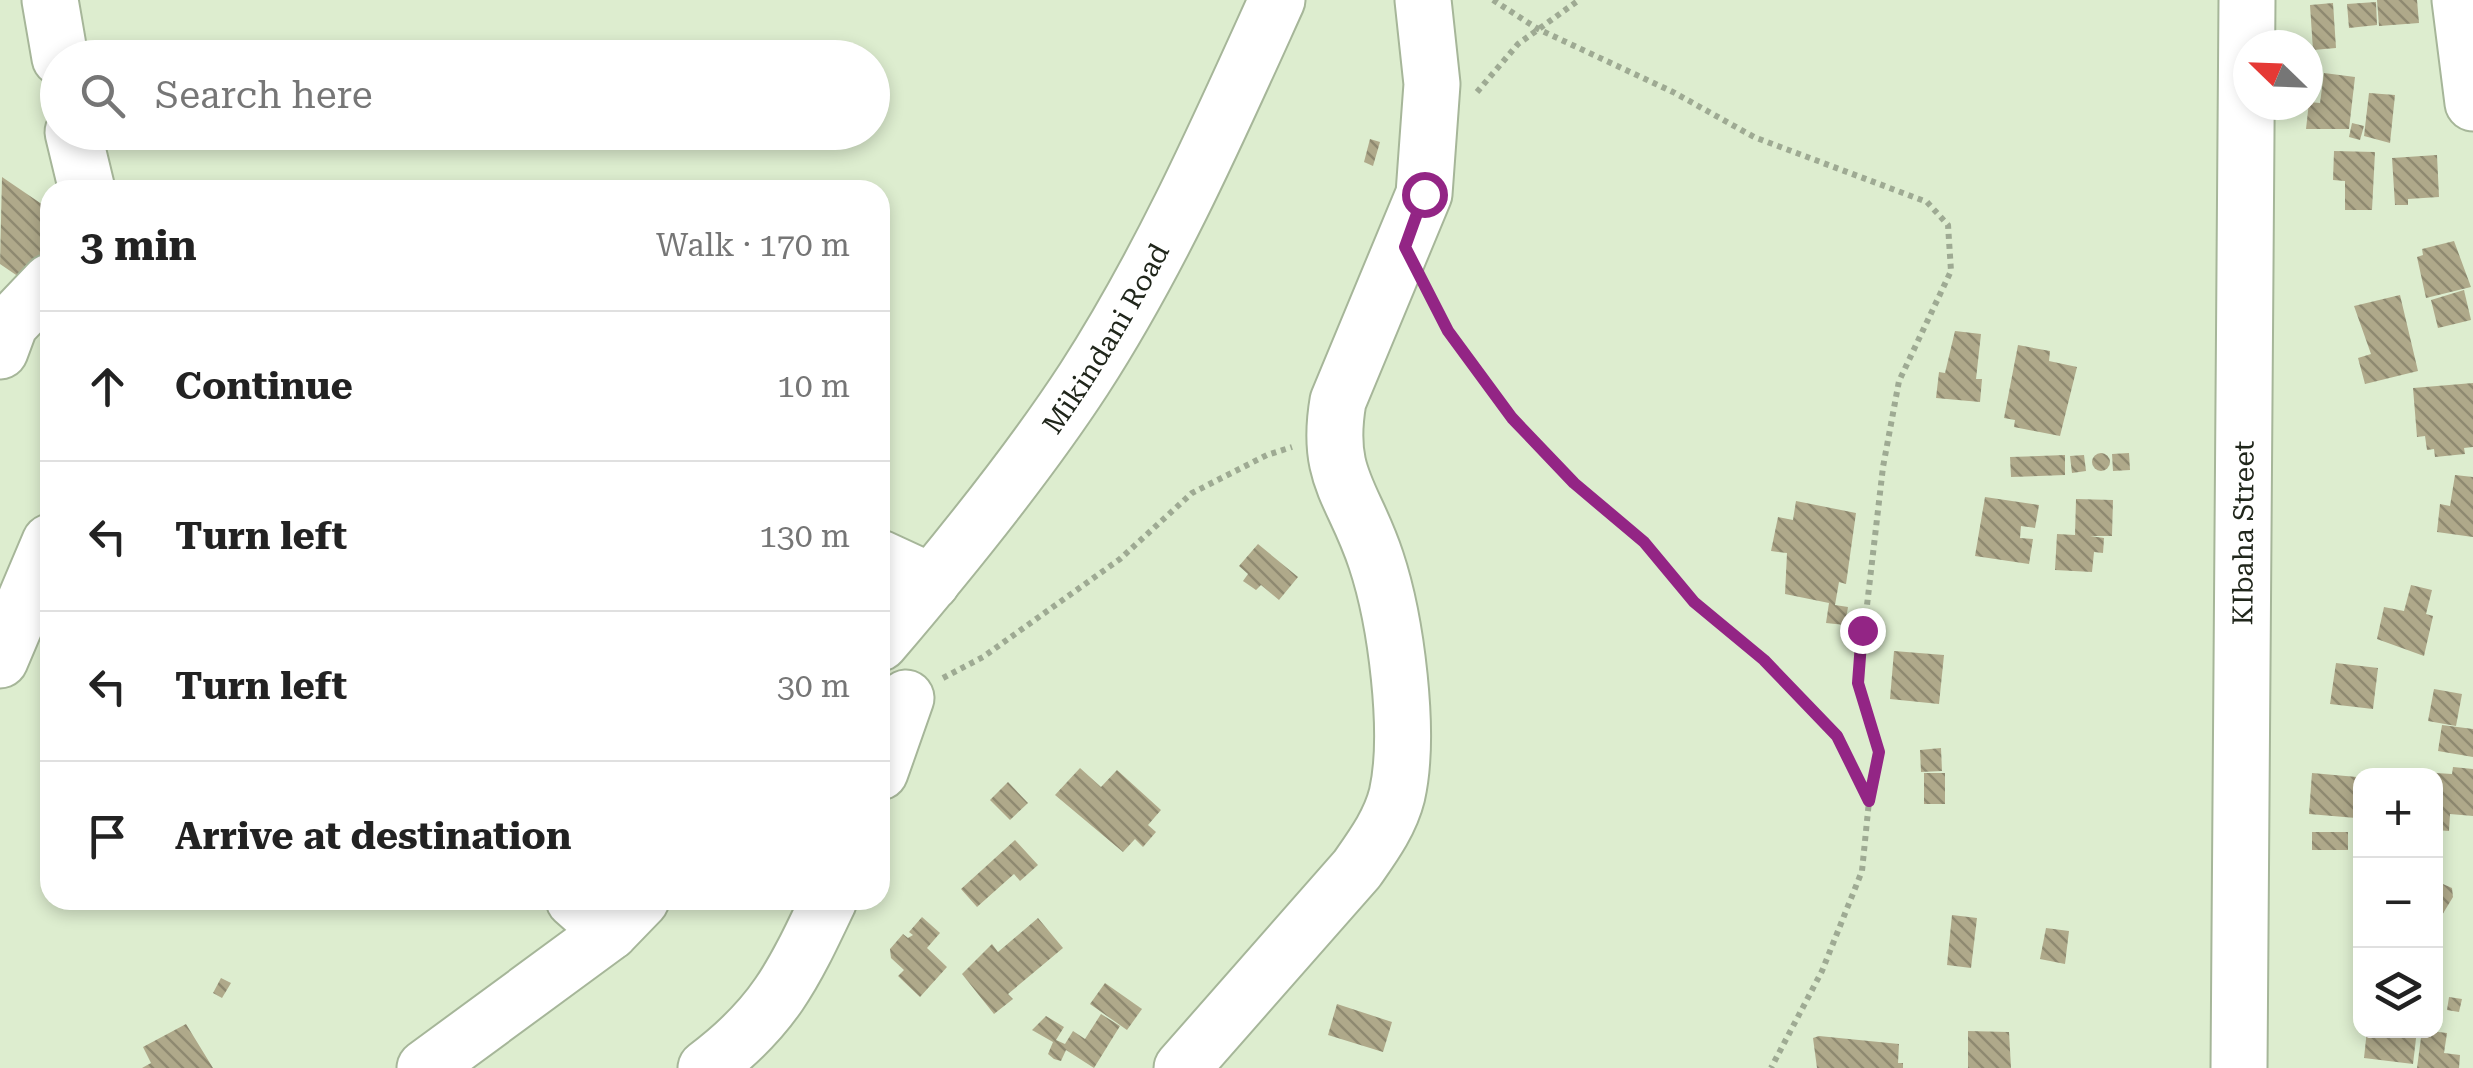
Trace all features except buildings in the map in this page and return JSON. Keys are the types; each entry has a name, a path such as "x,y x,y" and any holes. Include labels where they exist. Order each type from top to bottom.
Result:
{"main road":[{"path":"50,0 57,40"},
{"name":"Mikindani Road","path":"890,631 932,582 1084,379 1200,170 1278,0"},
{"path":"1182,1068 1357,869 1381,835 1398,794 1401,748 1391,629 1377,562 1335,468 1332,435 1338,401 1424,194 1432,84 1423,0"},
{"name":"KIbaha Street","path":"2240,1068 2247,0"},
{"path":"2460,0 2473,103"},
{"path":"77,150 85,180"},
{"path":"0,351 10,324 40,292"},
{"path":"890,563 932,582"},
{"path":"0,660 40,566"},
{"path":"890,744 906,698"},
{"path":"706,1068 770,1012 824,910"},
{"path":"424,1068 609,911"}],"path":[{"path":"1493,0 1538,29 1673,92 1754,137 1927,202 1948,225 1951,271 1899,381 1884,467 1858,683 1879,752 1862,871 1822,971 1771,1068"},
{"path":"1430,149 1503,59 1579,0"},
{"path":"1405,247 1448,331 1512,418 1574,483 1644,542 1694,602 1764,660 1837,736 1869,801"},
{"path":"906,698 983,658 1049,611 1120,559 1192,493 1266,455 1332,435"}],"route":[{"path":"1424,194 1405,247 1448,331 1512,418 1574,483 1644,542 1694,602 1764,660 1837,736 1869,801 1879,752 1858,683 1862,630"}]}
